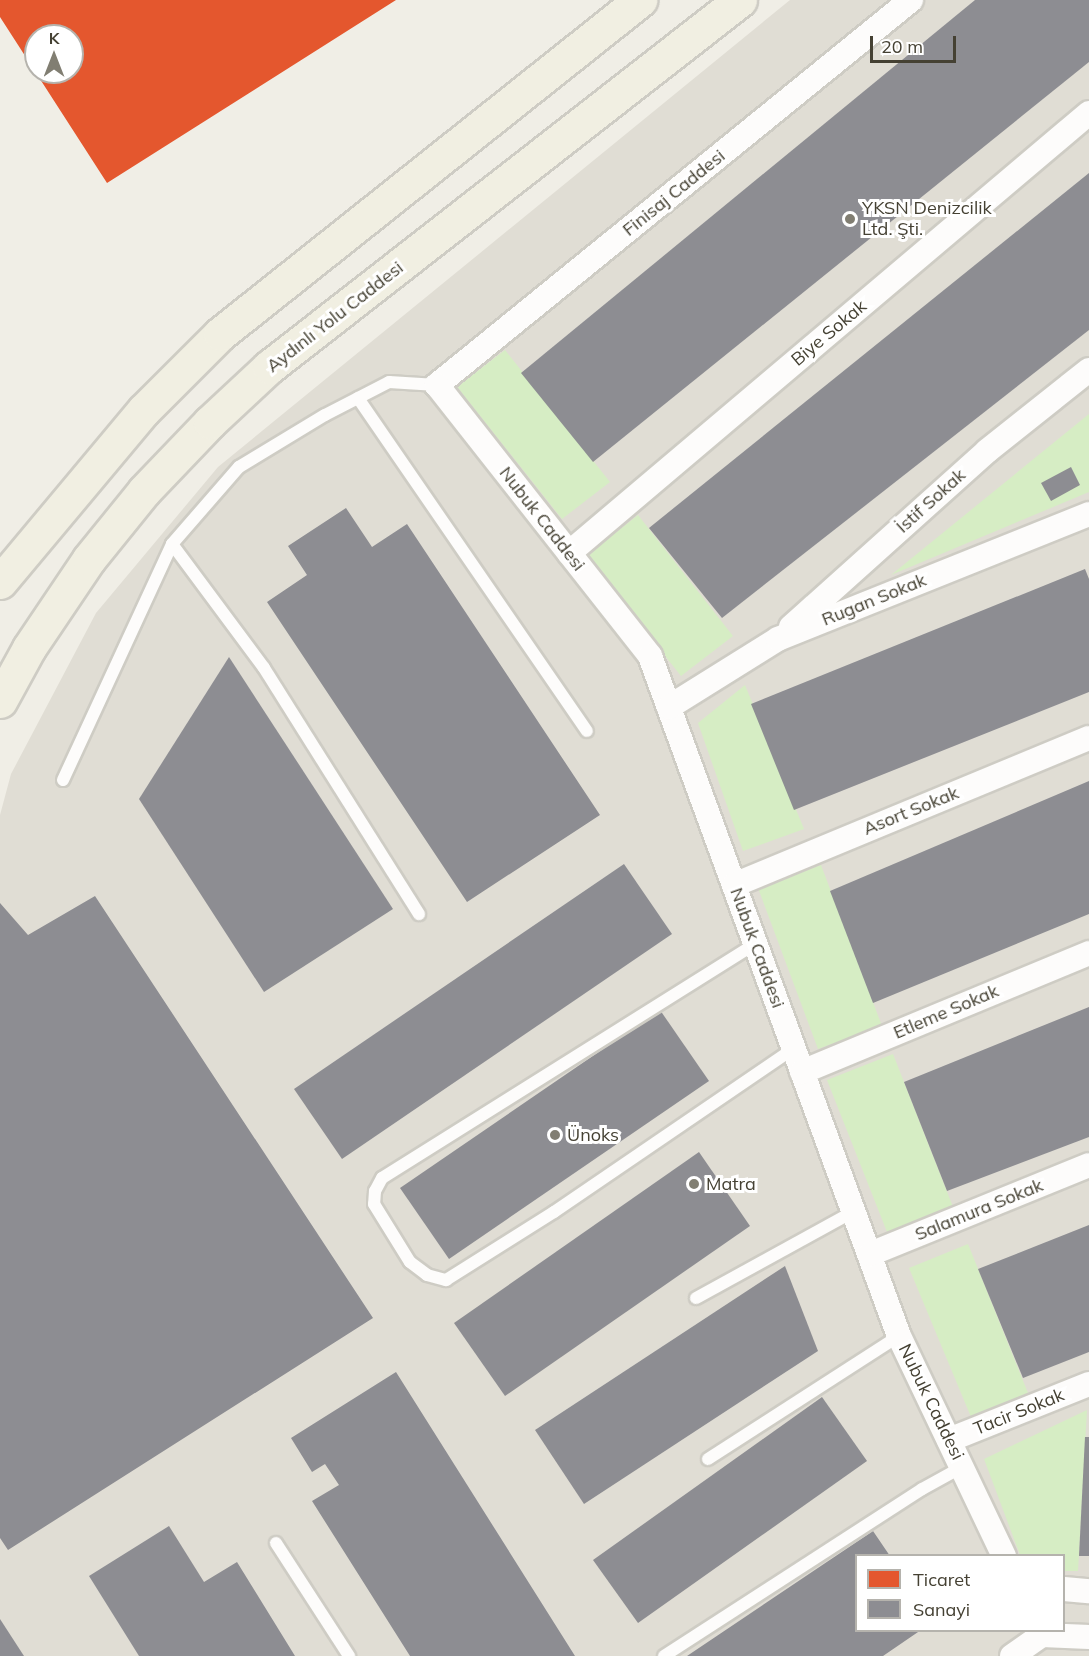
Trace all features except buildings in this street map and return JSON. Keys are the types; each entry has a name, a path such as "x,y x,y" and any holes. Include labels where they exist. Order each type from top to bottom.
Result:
{"main road":[{"path":"0,582 144,410 220,334 640,0"},
{"name":"Aydınlı Yolu Caddesi","path":"0,701 29,648 89,559 144,491 210,422 269,367 741,0"}],"street":[{"name":"Finisaj Caddesi","path":"436,386 911,0"},
{"name":"Biye Sokak","path":"569,553 1089,114"},
{"name":"İstif Sokak","path":"778,639 987,451 1089,370"},
{"name":"Nubuk Caddesi","path":"436,386 650,656 899,1336 1003,1554"},
{"name":"Rugan Sokak","path":"669,707 778,639 1089,514"},
{"name":"Asort Sokak","path":"734,885 1089,738"},
{"name":"Etleme Sokak","path":"802,1072 1089,953"},
{"name":"Salamura Sokak","path":"870,1254 1089,1165"},
{"name":"Tacir Sokak","path":"949,1440 1089,1384"},
{"path":"1065,1589 1089,1591"},
{"path":"1012,1656 1041,1633 1089,1637"}],"lane":[{"path":"63,780 172,544 239,467 389,382 436,386"},
{"path":"358,398 587,731"},
{"path":"172,544 264,668 419,914"},
{"path":"755,944 382,1178 375,1191 374,1204 410,1262 426,1275 446,1280 554,1212 794,1048"},
{"path":"696,1298 854,1211"},
{"path":"708,1459 899,1336"},
{"path":"664,1656 922,1489 962,1467"},
{"path":"276,1543 349,1656"}],"shaded area":[{"path":"790,0 1089,0 1089,1656 0,1656 0,815 11,774 96,613 218,467"}],"green space":[{"path":"505,350 610,482 562,519 457,387"},
{"path":"1089,414 1089,492 891,575"},
{"path":"638,515 733,636 681,676 586,556"},
{"path":"745,685 804,829 743,851 698,723"},
{"path":"821,865 882,1026 818,1049 758,888"},
{"path":"893,1054 955,1212 889,1237 827,1080"},
{"path":"968,1244 1028,1393 971,1417 909,1268"},
{"path":"1087,1410 1078,1571 1065,1571 1065,1554 1020,1554 984,1459"}],"place":[{"name":"YKSN Denizcilik Ltd. Şti.","path":"850,219"},
{"name":"Ünoks","path":"555,1135"},
{"name":"Matra","path":"694,1184"}]}
